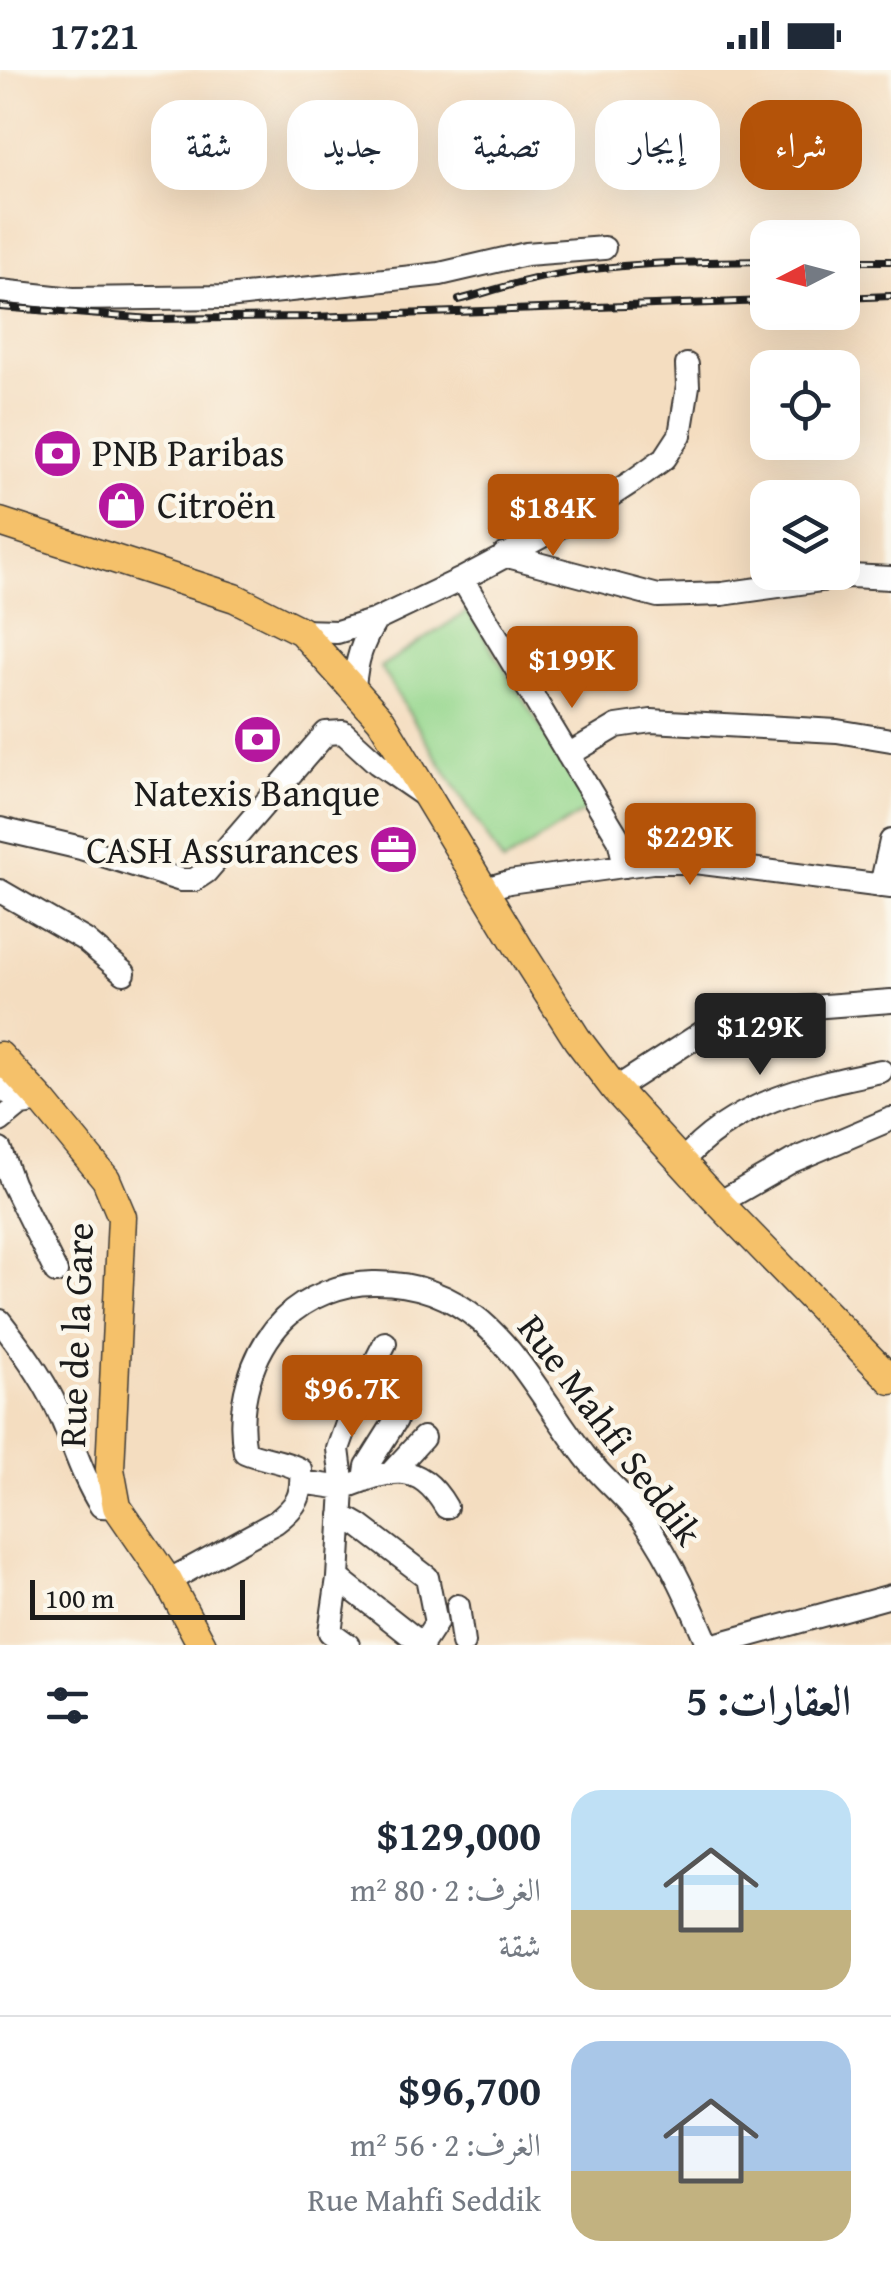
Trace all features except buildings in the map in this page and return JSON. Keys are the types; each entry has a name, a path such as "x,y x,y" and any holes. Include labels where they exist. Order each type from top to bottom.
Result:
{"main road":[{"path":"0,522 235,598 301,631 380,720 577,1039 616,1089 719,1203 891,1380"},
{"name":"Rue de la Gare","path":"0,1056 32,1102 106,1179 122,1217 110,1469 117,1506 168,1581 202,1645"},
{"path":"864,1352 891,1364"},
{"path":"864,1352 870,1373 891,1400"}],"street":[{"path":"0,291 72,299 200,299 440,274 526,254 604,248"},
{"path":"301,631 337,632 376,620 578,516 666,458 680,435 688,386 687,365"},
{"path":"504,555 658,596 722,594 850,576 891,578"},
{"path":"462,579 619,839 624,866"},
{"path":"354,688 363,641 376,620"},
{"path":"568,755 618,726 651,721 837,731 891,740"},
{"path":"0,829 81,848 180,880 194,880 206,872 326,732 334,730 343,732 430,800"},
{"path":"485,889 624,866 695,862 886,886 891,842"},
{"path":"0,891 85,940 124,972"},
{"path":"616,1089 702,1032 785,1009 891,1001"},
{"path":"682,1162 741,1112 825,1083 881,1071"},
{"path":"0,1084 32,1102 0,1121"},
{"path":"719,1203 792,1161 891,1119"},
{"path":"0,1150 56,1272"},
{"name":"Rue Mahfi Seddik","path":"302,1482 301,1470 283,1460 259,1458 246,1452 242,1436 256,1357 270,1333 292,1312 325,1292 362,1283 404,1282 445,1296 488,1326 515,1355 588,1461 644,1521 711,1645 891,1596"},
{"path":"0,1321 26,1354 56,1406 90,1489 101,1506 117,1506"},
{"path":"354,1484 338,1449 354,1404 385,1344"},
{"path":"348,1645 330,1632 341,1515 354,1484 396,1420"},
{"path":"390,1474 423,1438"},
{"path":"168,1581 276,1522 292,1510 303,1492 302,1482 354,1484 403,1472 440,1478 446,1507"},
{"path":"338,1578 423,1644 436,1623 427,1577 341,1515"},
{"path":"458,1606 462,1644"}],"green space":[{"path":"468,611 591,807 503,863 380,667"}],"railway":[{"path":"459,300 576,271 750,261"},
{"path":"860,261 891,261"},
{"path":"860,297 891,296"},
{"path":"0,307 151,319 750,302"}],"place":[{"name":"PNB Paribas","path":"57,453"},
{"name":"Citroën","path":"122,505"},
{"name":"Natexis Banque","path":"257,739"},
{"name":"CASH Assurances","path":"394,850"}]}
